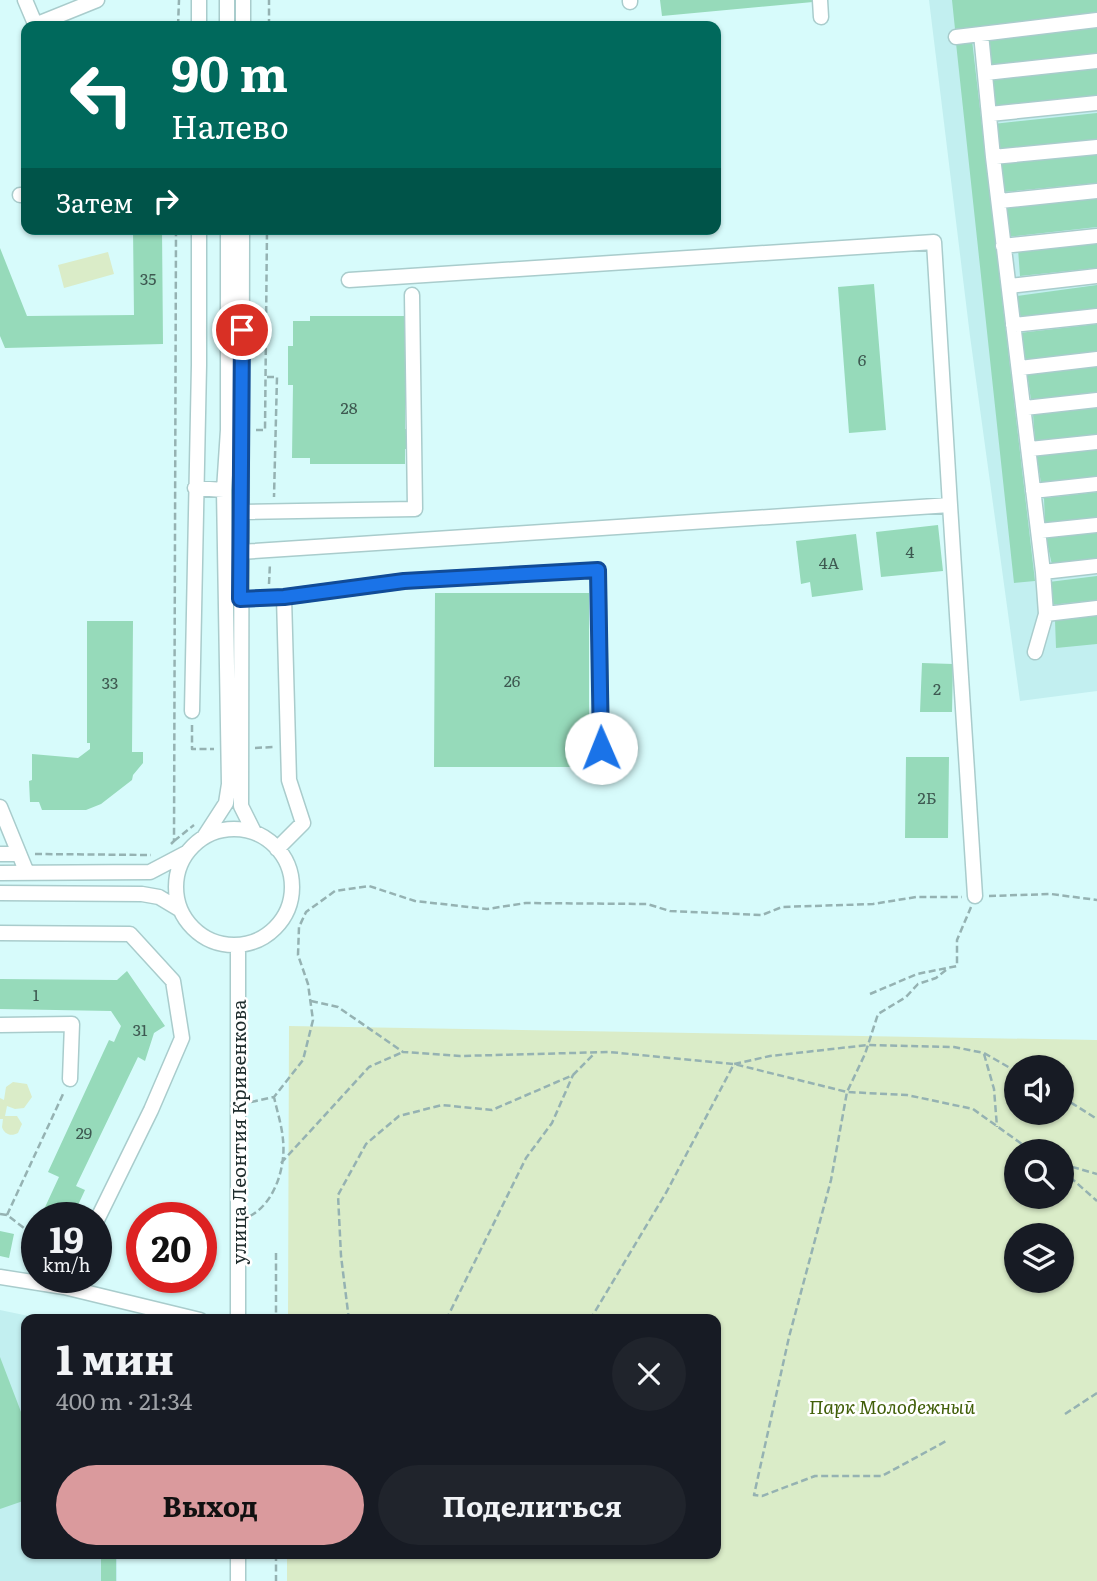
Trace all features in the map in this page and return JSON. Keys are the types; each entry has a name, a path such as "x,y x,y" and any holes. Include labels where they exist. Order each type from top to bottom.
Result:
{"street":[{"path":"25,0 33,21"},
{"path":"47,21 97,0"},
{"path":"199,0 199,21"},
{"path":"227,0 227,21"},
{"path":"243,0 243,21"},
{"path":"820,0 821,16"},
{"path":"956,37 1097,20"},
{"path":"981,34 1003,246 1043,572 1046,614 1035,652"},
{"path":"986,73 1097,61"},
{"path":"990,114 1097,103"},
{"path":"993,157 1097,147"},
{"path":"1000,201 1097,191"},
{"path":"191,711 200,365 199,235"},
{"path":"0,873 150,872 188,852 204,837 226,803 229,784 224,490 228,430 228,235"},
{"path":"242,235 241,806 254,832"},
{"path":"1003,246 1097,236"},
{"path":"349,280 934,242 975,896"},
{"path":"1010,286 1097,276"},
{"path":"240,512 415,509 412,295"},
{"path":"1013,325 1097,316"},
{"path":"1020,368 1097,359"},
{"path":"1024,408 1097,400"},
{"path":"1030,449 1097,442"},
{"path":"1033,491 1097,484"},
{"path":"195,488 224,490"},
{"path":"240,552 950,505"},
{"path":"1038,531 1097,525"},
{"path":"1043,572 1097,566"},
{"path":"240,599 284,597 404,581 598,570 601,774"},
{"path":"277,849 303,823 289,780 284,597"},
{"path":"1046,614 1097,608"},
{"path":"0,807 4,828 27,873"},
{"path":"0,893 142,894 159,897 179,909 188,923 206,938 222,944 238,945 256,941 276,927 289,905 292,882 286,862 271,842 254,832 237,828 204,837"},
{"path":"179,909 178,876 188,852"},
{"path":"0,854 19,854"},
{"path":"0,933 130,934 173,981 182,1038 151,1110 106,1202"},
{"name":"улица Леонтия Кривенкова","path":"238,945 239,1314"},
{"path":"0,1025 72,1024 70,1079"},
{"path":"0,1276 21,1278"},
{"path":"105,1293 179,1314"},
{"path":"238,1559 238,1581"}],"path":[{"path":"178,21 179,0"},
{"path":"269,0 269,21"},
{"path":"174,841 176,235"},
{"path":"265,377 276,377 274,511"},
{"path":"268,598 271,550"},
{"path":"191,711 192,749 215,749"},
{"path":"166,848 204,817"},
{"path":"19,854 157,855"},
{"path":"237,1102 274,1097 303,1060 313,1020 308,984 298,956 299,927 306,912 335,891 369,886 415,901 487,909 526,903 647,904 670,911 762,915 782,907 873,904 916,897 1051,894 1097,900"},
{"path":"870,994 917,974 957,966 957,940 975,896"},
{"path":"946,970 936,978 918,984 906,998 878,1014 868,1045 847,1092 831,1180 789,1337 754,1495 762,1496 815,1476 882,1476 948,1440"},
{"path":"311,1001 338,1007 404,1052"},
{"path":"594,1314 667,1191 734,1064 770,1056 868,1045 954,1047 984,1053 1004,1065"},
{"path":"281,1163 369,1067 404,1052 460,1056 596,1052 734,1064 847,1092 907,1096 973,1109 1015,1139"},
{"path":"449,1314 526,1158 552,1123 573,1075 596,1052"},
{"path":"984,1053 994,1089 997,1126"},
{"path":"348,1314 341,1256 338,1195 366,1144 398,1116 442,1105 492,1110 573,1075"},
{"path":"7,1215 70,1079"},
{"path":"238,1222 260,1211 277,1186 284,1140 274,1097"},
{"path":"1074,1105 1097,1119"},
{"path":"1074,1167 1097,1174"},
{"path":"1074,1181 1097,1201"},
{"path":"0,1214 7,1215 21,1226"},
{"path":"275,1253 276,1314"},
{"path":"1065,1414 1097,1393"},
{"path":"276,1559 276,1581"}],"shaded area":[{"path":"929,0 1097,0 1097,691 1020,701 970,336"},
{"path":"0,1310 21,1314 21,1559 117,1559 117,1581 0,1581"}],"green space":[{"path":"108,252 114,274 64,288 58,265"},
{"name":"Парк Молодежный","path":"289,1026 1097,1040 1097,1581 287,1581 287,1559 721,1559 721,1314 288,1314"},
{"path":"13,1082 27,1084 32,1097 24,1108 7,1106 5,1116 17,1116 22,1124 18,1133 10,1135 2,1127 0,1098 4,1100 6,1087"}],"building":[{"path":"660,0 812,0 813,2 662,16"},
{"path":"952,0 1097,0 1097,13 955,29"},
{"path":"1097,26 1097,54 990,65 987,38"},
{"path":"972,40 1035,581 1014,583 956,43"},
{"path":"1097,68 1097,99 994,110 992,79"},
{"path":"1097,113 1097,143 996,152 993,124"},
{"path":"1097,149 1097,183 1004,192 999,159"},
{"path":"1097,197 1097,227 1007,237 1001,207"},
{"path":"133,235 162,235 163,344 5,348 0,336 0,248 27,316 134,315"},
{"path":"1097,240 1097,268 1020,276 1018,249"},
{"path":"874,284 886,430 849,433 838,287"},
{"path":"1097,285 1097,312 1021,321 1017,296"},
{"path":"310,316 405,316 405,429 412,429 412,449 405,449 405,464 310,464 310,458 292,458 293,385 288,385 288,346 293,346 293,321 310,321"},
{"path":"1097,324 1097,352 1025,361 1019,333"},
{"path":"1097,365 1097,392 1031,400 1027,373"},
{"path":"1097,407 1097,435 1035,442 1033,414"},
{"path":"1097,447 1097,477 1041,483 1036,453"},
{"path":"1097,492 1097,518 1045,524 1044,498"},
{"path":"938,525 943,571 881,577 876,532"},
{"path":"1097,532 1097,560 1052,565 1046,538"},
{"path":"856,534 863,590 812,597 810,582 801,584 796,541"},
{"path":"1097,576 1097,600 1051,605 1049,582"},
{"path":"435,593 589,593 589,767 434,767"},
{"path":"1097,615 1097,644 1056,648 1055,620"},
{"path":"87,621 133,621 132,752 143,752 143,763 132,780 101,804 86,810 42,810 39,802 30,802 32,754 78,758 90,749 90,743 87,743"},
{"path":"922,663 953,664 952,712 920,712"},
{"path":"906,757 949,757 948,838 905,838"},
{"path":"127,971 165,1026 154,1033 145,1061 138,1057 76,1186 85,1190 79,1202 47,1202 59,1177 48,1172 109,1040 114,1042 121,1026 111,1011 0,1009 0,979 117,980"},
{"path":"0,1231 14,1234 9,1258 0,1256"},
{"path":"0,1357 21,1412 21,1502 0,1509"},
{"path":"101,1559 116,1559 116,1581 101,1581"}],"route":[{"path":"242,330 240,599 284,597 404,581 598,570 601,748"}]}
